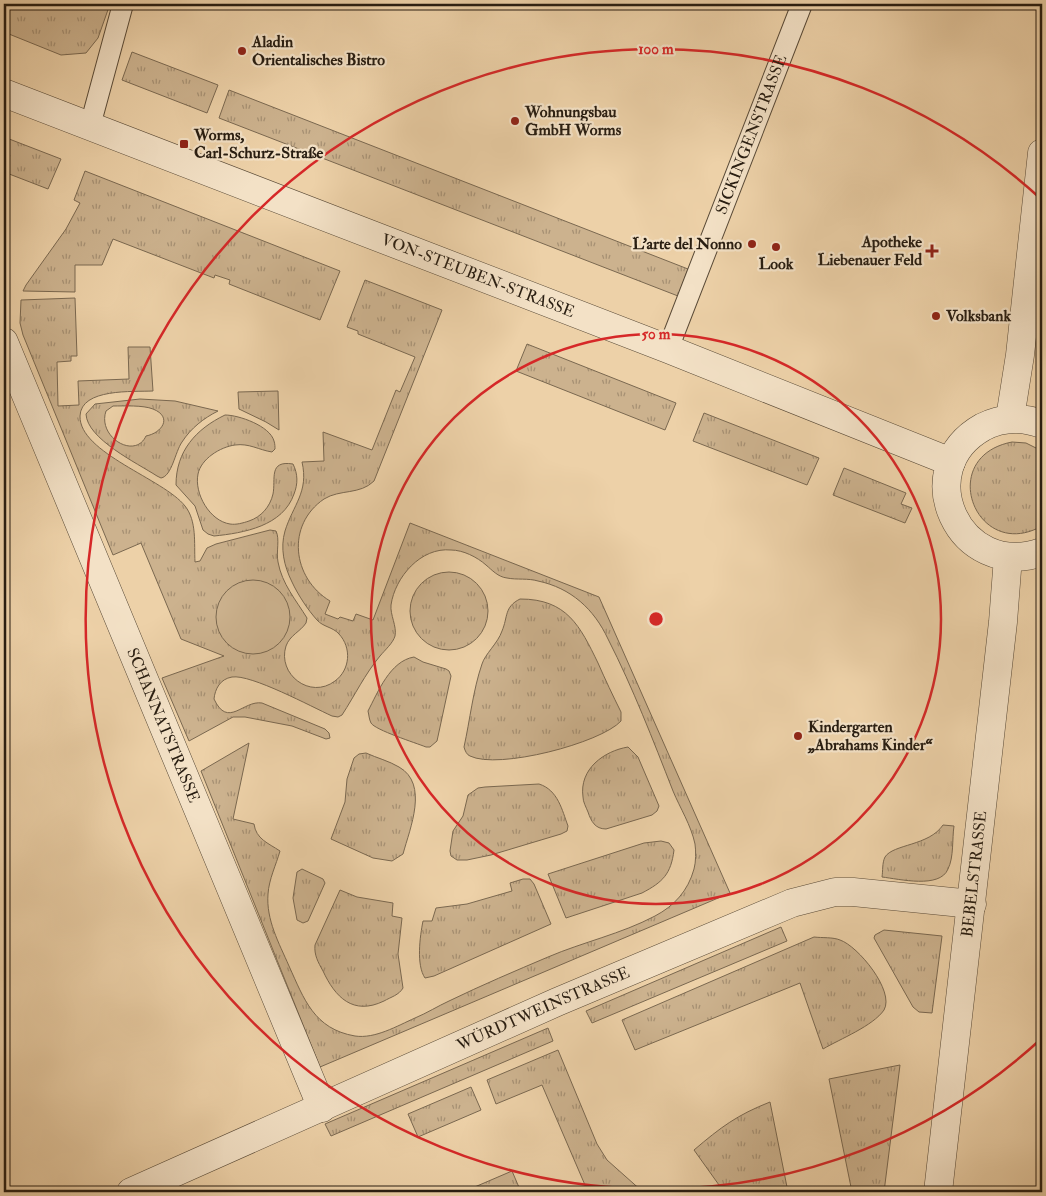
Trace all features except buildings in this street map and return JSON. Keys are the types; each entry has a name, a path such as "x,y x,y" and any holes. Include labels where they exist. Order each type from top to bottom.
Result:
{"street":[{"name":"VON-STEUBEN-STRASSE","path":"4,93 668,349 951,462"},
{"path":"1010,418 1020,355 1042,153"},
{"name":"SCHANNATSTRASSE","path":"4,342 322,1108"},
{"path":"1042,424 1031,420 1010,418 991,423 975,432 961,445 951,462 946,482 948,503 956,523 969,539 987,551 1008,557 1025,557 1042,552"},
{"name":"BEBELSTRASSE","path":"938,1192 972,904 1003,622 1008,557"},
{"name":"WÜRDTWEINSTRASSE","path":"131,1192 557,1002 792,903 835,892 853,892 972,904"}],"lane":[{"path":"90,126 123,4"},
{"name":"SICKINGENSTRASSE","path":"668,349 802,4"}],"green space":[{"path":"4,4 110,4 98,38 86,53 61,55 4,32"},
{"path":"132,52 218,85 207,113 122,80"},
{"path":"229,90 688,269 678,296 219,118"},
{"path":"4,137 61,159 48,189 4,172"},
{"path":"85,171 340,271 320,320 229,284 230,280 215,275 214,278 113,239 102,265 75,265 75,292 23,291 66,229 80,203 74,200"},
{"path":"365,280 442,310 374,481 363,488 324,499 312,510 304,523 299,537 298,551 301,565 317,591 330,601 325,614 338,619 340,617 353,621 356,614 373,620 410,523 599,597 730,893 320,1067 201,771 249,743 233,819 254,824 260,837 280,851 269,888 269,913 277,940 306,1001 312,1011 330,1027 355,1036 370,1036 386,1031 523,968 561,952 629,928 655,916 674,903 684,891 694,869 696,853 688,823 626,676 596,618 580,601 561,589 534,580 511,579 501,576 470,554 460,551 440,550 430,553 411,566 404,575 393,594 391,605 395,628 394,639 370,670 342,715 338,717 332,716 267,686 241,677 228,678 221,682 217,688 214,699 219,708 225,712 230,713 248,705 262,703 325,729 329,733 330,738 326,739 292,726 245,717 233,717 189,741 162,678 224,656 181,639 141,543 113,555 23,335 20,323 21,300 75,298 77,356 71,356 71,361 57,362 58,406 79,405 78,381 129,379 128,347 150,347 153,391 109,393 89,400 83,407 80,416 83,429 93,442 107,454 160,486 185,506 193,525 195,562 200,561 207,548 216,544 270,530 276,531 280,570 290,592 307,618 306,623 290,639 286,646 284,656 286,666 298,681 306,686 316,687 325,686 335,681 344,671 348,659 343,640 334,630 319,622 307,607 294,587 285,563 283,550 285,531 302,490 304,473 302,462 324,461 323,432 372,450 396,390 400,392 415,357 358,334 358,331 347,327"},
{"path":"527,344 676,403 665,430 516,371"},
{"path":"278,391 279,430 239,409 238,392"},
{"path":"140,399 175,401 218,411 203,420 189,432 180,446 168,473 161,478 114,449 95,432 86,414 95,404","holes":["113,406 139,406 153,409 163,416 163,424 157,432 146,436 141,443 134,446 126,445 112,437 107,429 105,421 106,411"]},
{"path":"704,413 819,458 807,485 693,441"},
{"path":"225,415 246,419 260,426 271,436 275,449 272,452 249,446 229,446 217,451 203,463 198,474 198,490 205,505 216,518 223,522 237,524 253,519 261,514 272,499 275,472 276,468 280,465 293,464 297,475 297,483 289,505 272,521 250,530 214,536 203,530 195,506 176,485 177,473 184,452 190,442 205,427"},
{"path":"1012,442 1026,443 1042,451 1042,526 1019,534 999,531 983,520 973,504 970,485 975,467 988,451"},
{"path":"844,468 906,493 901,504 912,508 905,523 833,495"},
{"path":"449,572 464,575 477,583 485,596 488,611 485,626 477,639 464,647 449,650 434,647 421,639 413,626 410,611 413,596 421,583 434,575"},
{"path":"253,580 274,586 284,596 290,617 284,638 274,648 253,654 232,648 222,638 216,617 222,596 232,586"},
{"path":"520,599 536,600 561,609 578,626 621,712 621,721 593,738 548,752 503,760 470,756 466,753 464,747 482,664 500,635 511,605"},
{"path":"414,657 423,662 446,669 451,676 437,741 430,747 396,736 374,726 370,721 368,711 386,678 398,664"},
{"path":"628,747 638,757 659,806 652,815 606,829 599,828 592,821 584,801 583,787 585,778 589,770 602,757"},
{"path":"366,753 399,767 408,775 413,784 415,807 410,832 403,854 392,861 373,858 331,839 345,802 347,779 354,758 359,754"},
{"path":"539,784 551,791 558,801 568,826 567,831 491,855 467,860 457,860 451,856 453,831 463,816 468,795 478,788"},
{"path":"943,825 954,826 951,859 944,875 928,881 908,881 882,877 884,859 889,853 929,837"},
{"path":"661,841 669,843 674,850 671,865 661,881 642,893 566,918 548,874 644,843"},
{"path":"302,869 323,879 325,883 308,921 303,923 297,920 293,898 297,872"},
{"path":"530,879 534,884 551,924 434,976 425,978 420,966 420,942 423,921 432,921 436,908 467,904 512,891 510,883"},
{"path":"340,890 357,897 393,903 392,916 402,918 398,954 403,988 395,996 373,1005 354,1005 339,996 333,989 316,955 315,945"},
{"path":"781,927 787,941 592,1023 586,1011"},
{"path":"884,930 942,936 932,1013 919,1012 913,1007 874,938 875,935"},
{"path":"814,937 834,938 848,944 865,960 880,981 886,1002 884,1010 864,1027 823,1049 800,983 635,1050 622,1020"},
{"path":"548,1028 553,1041 331,1136 325,1124"},
{"path":"558,1050 597,1144 607,1160 643,1192 588,1192 542,1085 496,1104 487,1080"},
{"path":"900,1065 884,1192 852,1192 829,1079"},
{"path":"471,1087 481,1110 418,1137 408,1114"},
{"path":"770,1102 788,1192 724,1192 694,1150 730,1122"},
{"path":"512,1171 521,1192 463,1192"}],"place":[{"name":"Aladin Orientalisches Bistro","path":"242,51"},
{"name":"Wohnungsbau GmbH Worms","path":"515,121"},
{"name":"Worms, Carl-Schurz-Straße","path":"184,144"},
{"name":"L’arte del Nonno","path":"752,244"},
{"name":"Look","path":"776,247"},
{"name":"Apotheke Liebenauer Feld","path":"932,251"},
{"name":"Volksbank","path":"936,316"},
{"name":"Kindergarten „Abrahams Kinder“","path":"798,736"}]}
